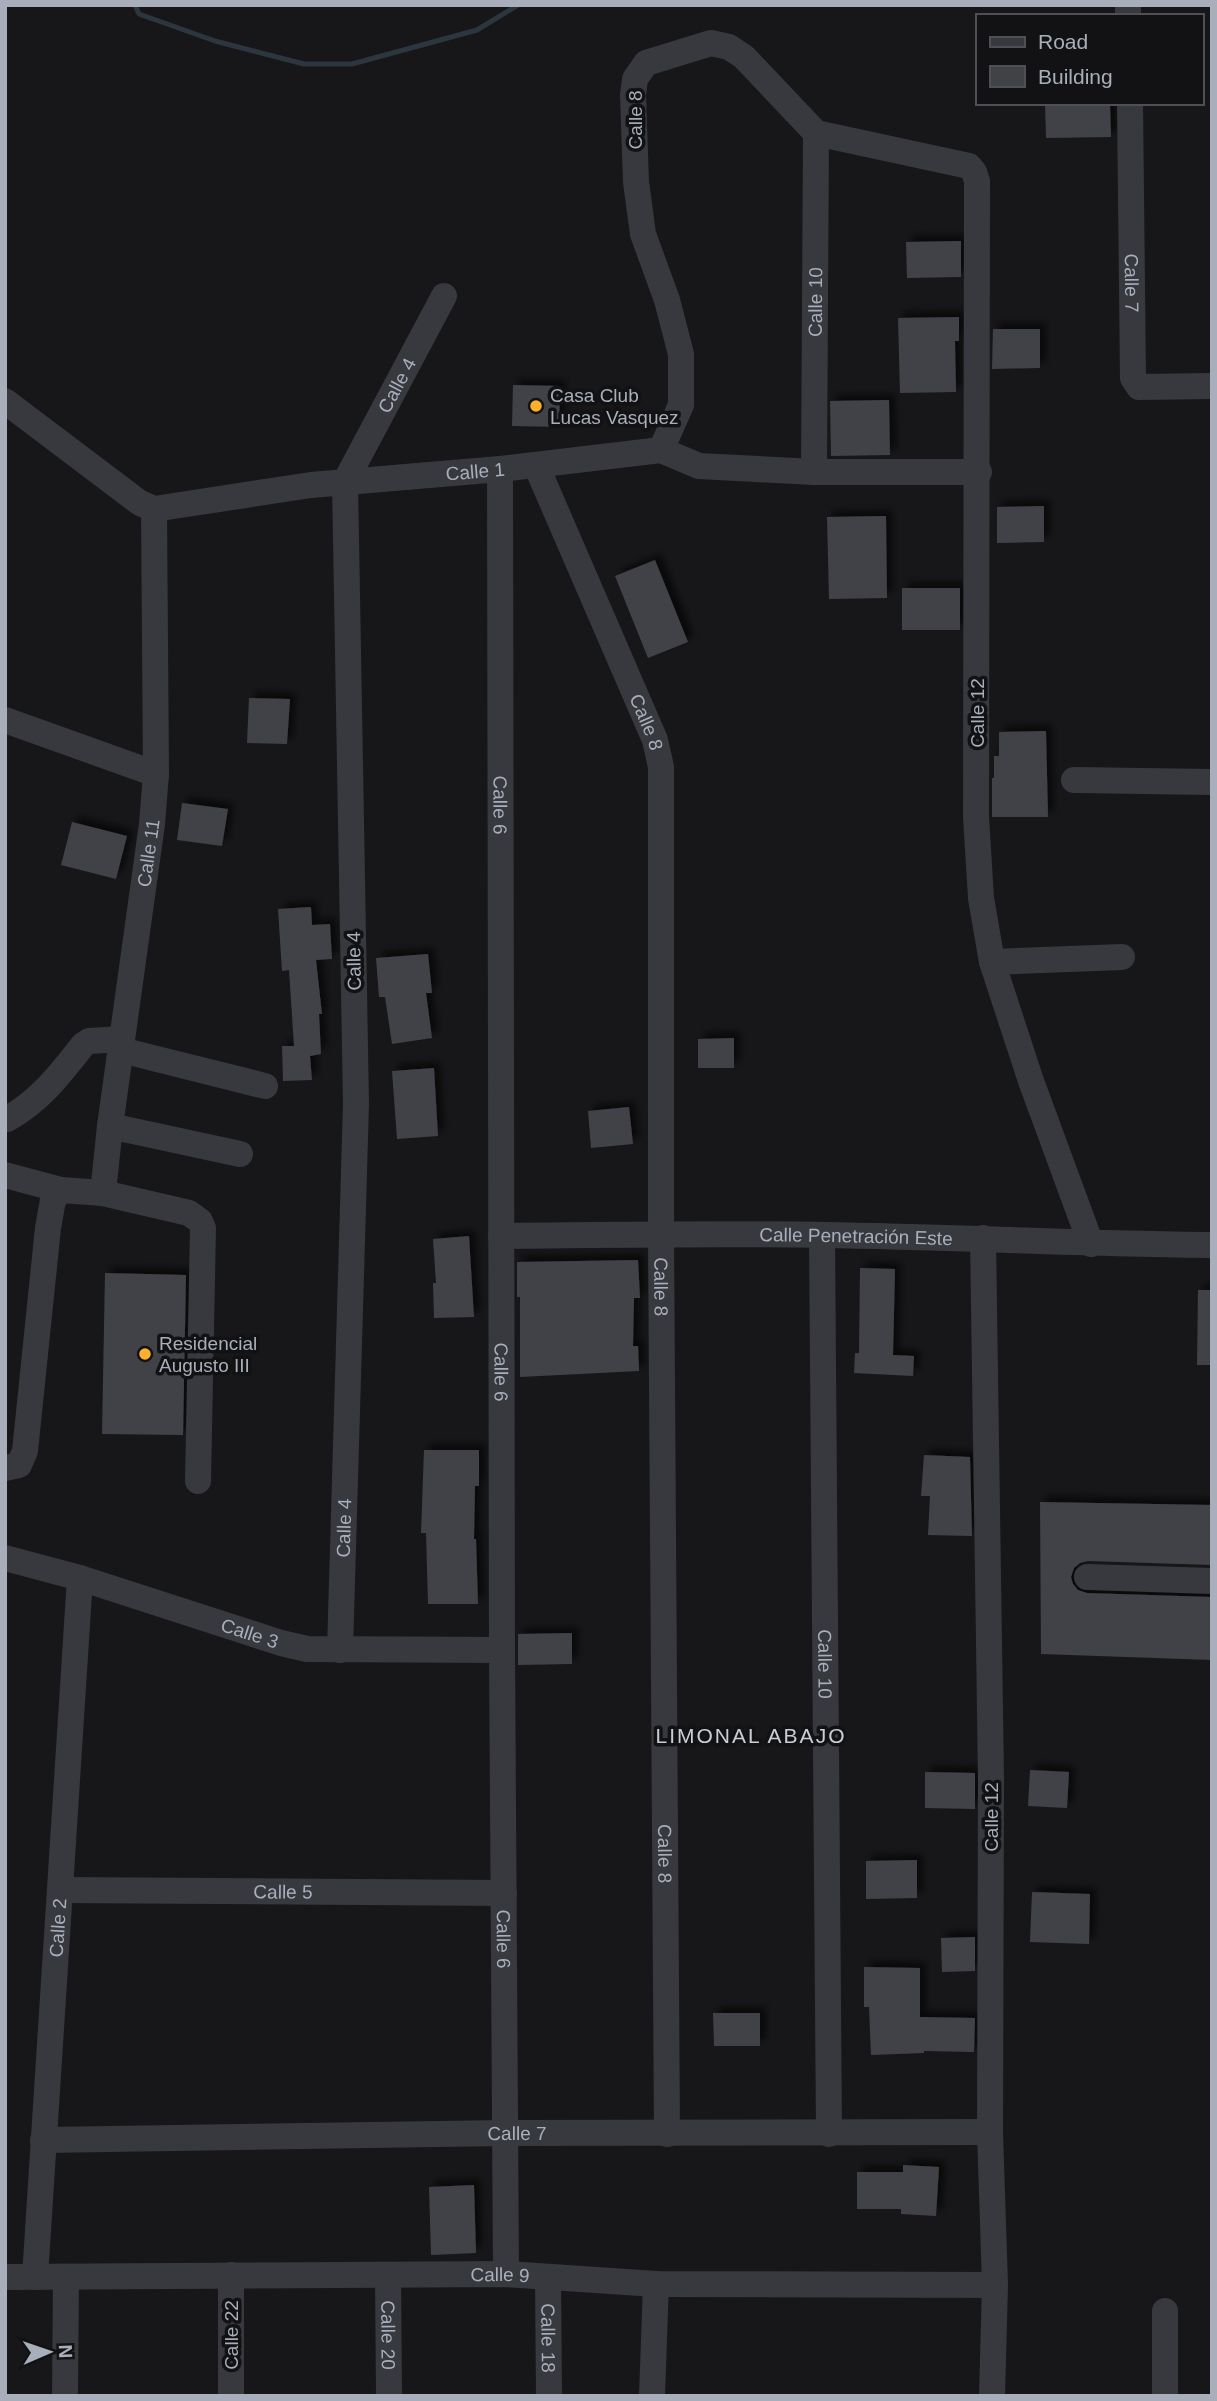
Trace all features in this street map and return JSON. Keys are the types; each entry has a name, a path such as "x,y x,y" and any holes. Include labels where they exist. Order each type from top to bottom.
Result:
{"street":[{"name":"Calle 8","path":"661,450 681,404 681,354 667,300 643,234 636,182 635,79 646,63 711,43 729,47 744,57 817,133"},
{"name":"Calle 7","path":"1129,105 1133,378 1139,387 1212,386"},
{"name":"Calle 12","path":"817,133 969,166 978,181 976,817 981,898 992,962 1031,1081 1091,1244"},
{"name":"Calle 10","path":"814,472 817,133"},
{"name":"Calle 4","path":"340,1650 356,1104 345,482 444,296"},
{"path":"5,401 141,503 154,509"},
{"name":"Calle 1","path":"154,509 311,485 500,469 661,450 699,466 814,472 979,472"},
{"name":"Calle 8","path":"536,465 659,753 661,767 667,2134"},
{"name":"Calle 6","path":"500,469 506,2274"},
{"name":"Calle 11","path":"103,1193 152,824 156,774 154,509"},
{"path":"5,720 156,774"},
{"path":"1074,779 1212,782"},
{"path":"992,962 1122,957"},
{"path":"7,1119 26,1108 52,1084 89,1041 121,1044 265,1086"},
{"path":"110,1126 240,1154"},
{"path":"5,1175 61,1190 103,1193 189,1213 200,1221 203,1228 198,1481"},
{"path":"5,1468 19,1465 25,1451 48,1228 53,1200 61,1190"},
{"name":"Calle 10","path":"822,1235 829,2134"},
{"name":"Calle Penetración Este","path":"501,1236 822,1235 983,1238 1091,1244 1212,1245"},
{"name":"Calle 12","path":"983,1238 991,1779 990,2132 995,2285 992,2396"},
{"name":"Calle 3","path":"5,1558 80,1578 307,1649 502,1650"},
{"path":"1087,1577 1212,1581"},
{"name":"Calle 2","path":"35,2277 80,1578"},
{"name":"Calle 5","path":"61,1890 504,1893"},
{"name":"Calle 7","path":"43,2140 505,2133 990,2132"},
{"name":"Calle 9","path":"5,2277 506,2274 656,2284 995,2285"},
{"name":"Calle 22","path":"231,2275 231,2396"},
{"name":"Calle 20","path":"388,2275 389,2396"},
{"path":"65,2396 66,2277"},
{"name":"Calle 18","path":"548,2278 549,2396"},
{"path":"652,2396 656,2284"},
{"path":"1164,2396 1165,2311"}],"building":[{"path":"1045,105 1110,105 1111,137 1046,138"},
{"path":"961,241 961,277 907,278 906,242"},
{"path":"959,317 959,341 955,341 956,392 900,393 898,318"},
{"path":"993,329 1040,329 1040,368 992,369"},
{"name":"Casa Club Lucas Vasquez","path":"513,385 560,386 559,427 512,426"},
{"path":"889,400 890,455 831,456 830,401"},
{"path":"1044,506 1044,542 997,543 997,507"},
{"path":"886,516 887,598 829,599 827,517"},
{"path":"655,560 688,642 648,658 615,576"},
{"path":"902,588 960,588 960,630 902,630"},
{"path":"249,698 290,699 287,744 247,743"},
{"path":"1046,731 1048,817 992,817 992,778 994,756 999,756 999,732"},
{"path":"182,803 228,809 222,846 177,840"},
{"path":"72,822 127,836 116,879 61,865"},
{"path":"311,907 312,925 330,924 332,959 316,960 322,1014 319,1014 321,1054 310,1056 312,1080 283,1081 282,1046 294,1046 289,970 282,971 278,909"},
{"path":"428,954 432,993 426,993 432,1038 392,1044 385,997 379,997 376,958"},
{"path":"734,1038 734,1068 698,1068 698,1039"},
{"path":"434,1068 438,1136 397,1139 392,1071"},
{"path":"629,1107 633,1144 591,1148 588,1111"},
{"path":"469,1236 474,1317 434,1318 433,1283 436,1283 433,1239"},
{"path":"638,1260 640,1298 634,1298 633,1346 638,1346 639,1371 520,1377 517,1262"},
{"path":"860,1268 895,1269 893,1355 914,1356 913,1376 854,1373 855,1353 859,1353"},
{"name":"Residencial Augusto III","path":"105,1273 186,1275 183,1435 102,1434"},
{"path":"1198,1290 1212,1290 1212,1365 1197,1365"},
{"path":"424,1450 479,1450 474,1539 478,1604 428,1604 426,1533 421,1533"},
{"path":"924,1455 970,1457 972,1536 928,1535 930,1496 921,1496"},
{"path":"1040,1502 1212,1505 1212,1565 1088,1561 1074,1568 1071,1577 1078,1590 1087,1593 1212,1597 1212,1660 1041,1654"},
{"path":"572,1633 572,1664 518,1665 518,1634"},
{"path":"1030,1770 1069,1772 1067,1808 1028,1806"},
{"path":"925,1772 975,1773 975,1809 925,1808"},
{"path":"917,1860 917,1898 866,1899 866,1861"},
{"path":"1032,1892 1090,1894 1089,1944 1030,1942"},
{"path":"975,1937 975,1971 942,1972 941,1938"},
{"path":"864,1967 920,1968 920,2017 975,2018 974,2052 924,2051 871,2055 869,2007 864,2007"},
{"path":"713,2013 760,2013 760,2046 714,2046"},
{"path":"903,2165 939,2167 936,2216 901,2214 901,2209 857,2209 857,2172 903,2172"},
{"path":"474,2185 476,2253 431,2255 429,2187"}],"waterway":[{"path":"135,5 139,14 215,41 304,64 352,64 477,30 518,5"}],"place":[{"name":"Casa Club Lucas Vasquez","path":"536,406"},
{"name":"Residencial Augusto III","path":"145,1354"}],"district":[{"name":"LIMONAL ABAJO","path":"751,1735"}]}
